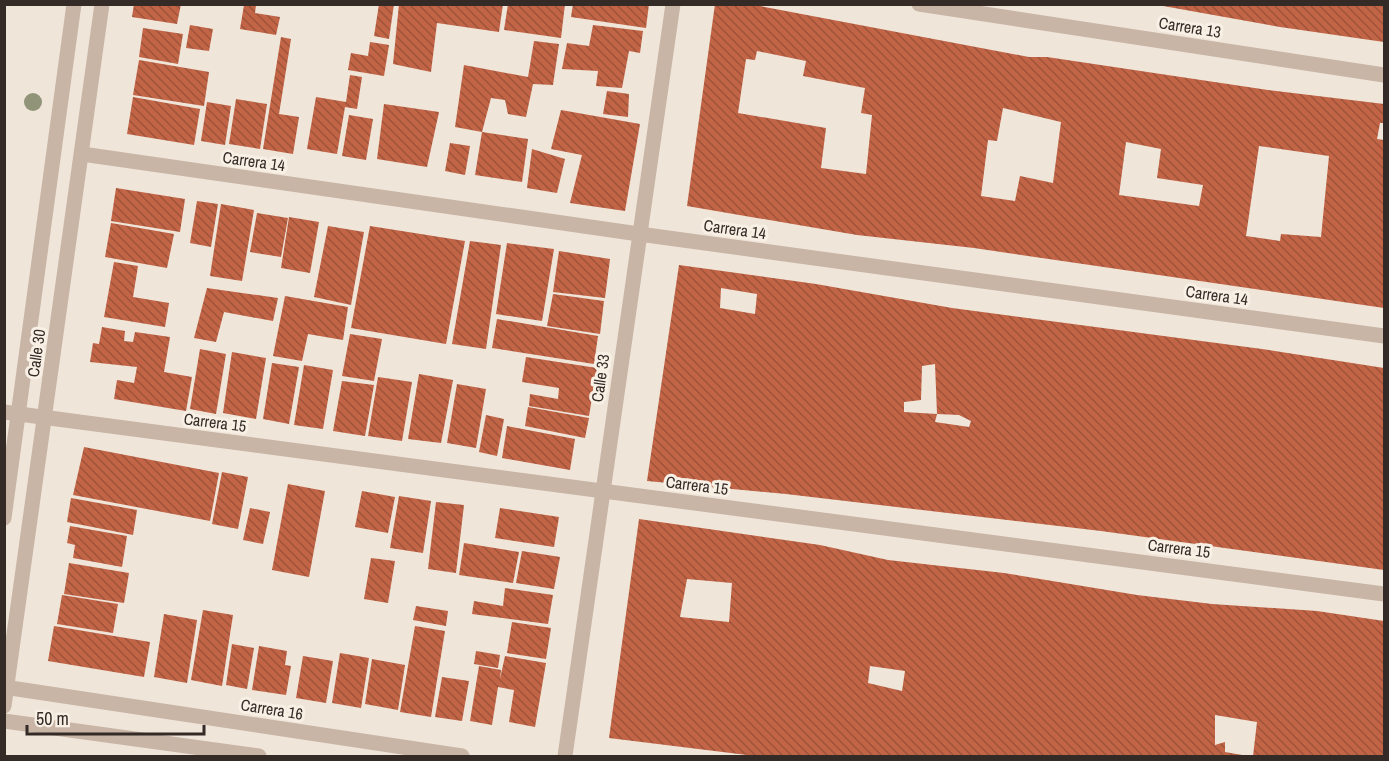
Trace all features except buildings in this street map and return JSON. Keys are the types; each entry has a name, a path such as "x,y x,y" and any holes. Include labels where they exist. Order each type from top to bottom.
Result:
{"street":[{"name":"Calle 30","path":"4,518 12,413 74,4"},
{"name":"Calle 30","path":"4,706 102,4"},
{"name":"Calle 33","path":"565,756 673,4"},
{"name":"Carrera 13","path":"919,4 1384,75"},
{"name":"Carrera 14","path":"82,154 639,234 1384,336"},
{"name":"Carrera 15","path":"12,413 1384,594"},
{"name":"Carrera 16","path":"6,687 462,756"},
{"path":"4,721 259,756"}]}
